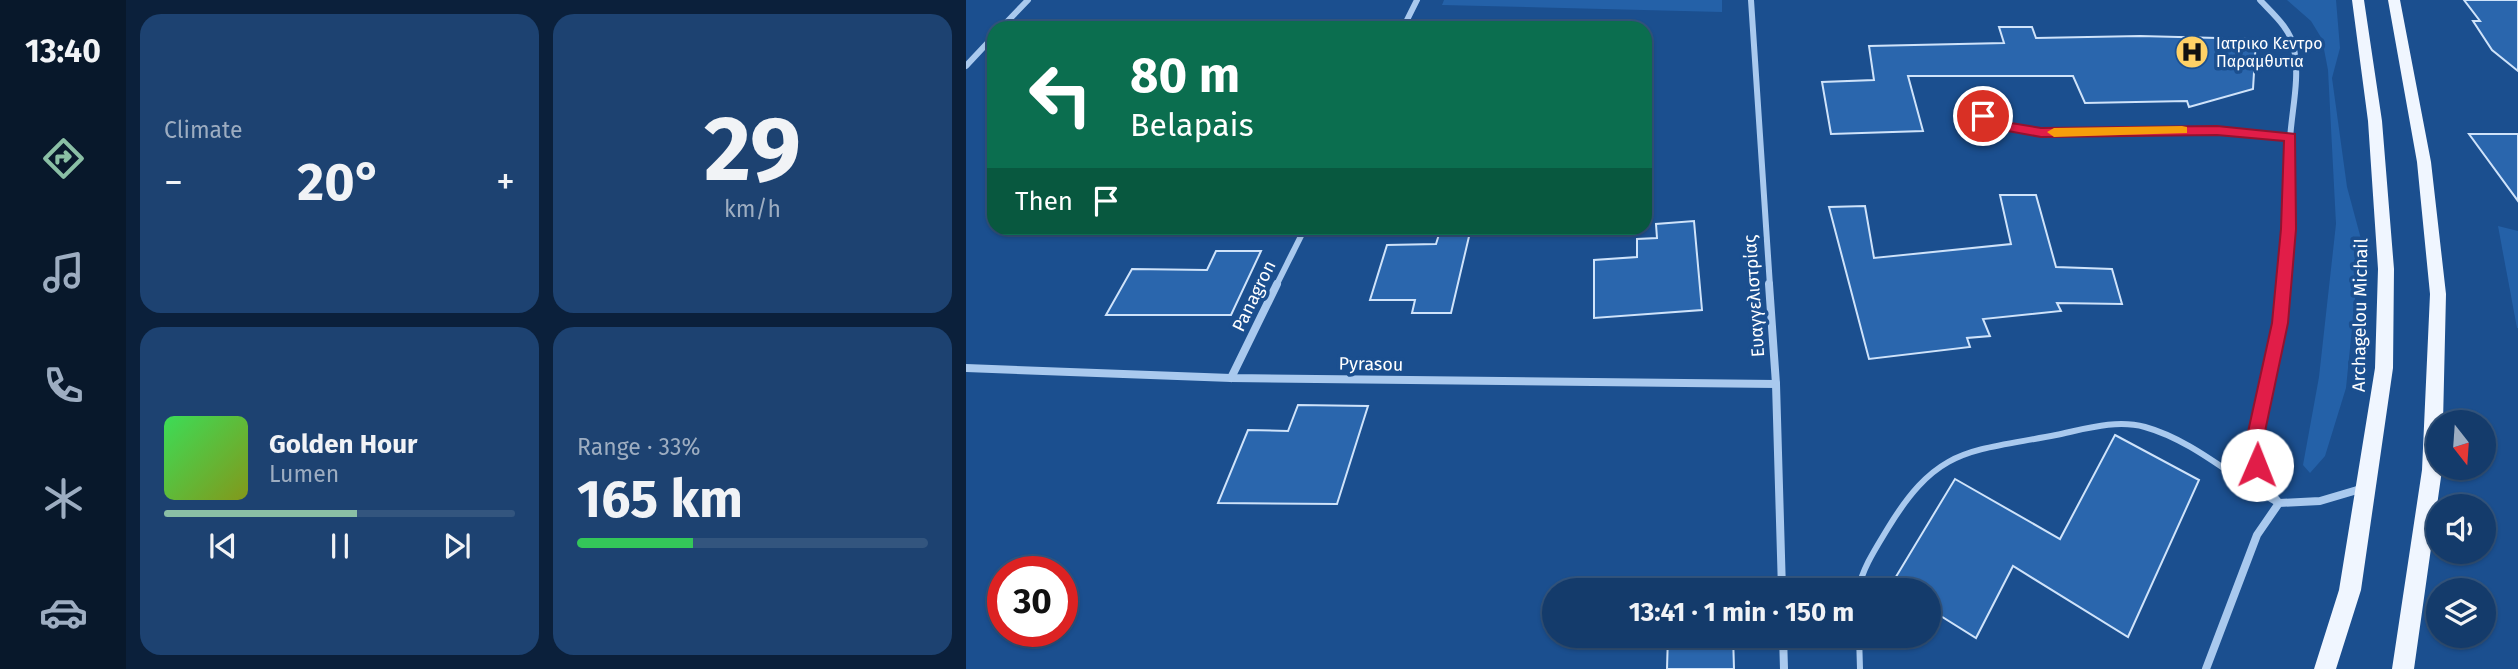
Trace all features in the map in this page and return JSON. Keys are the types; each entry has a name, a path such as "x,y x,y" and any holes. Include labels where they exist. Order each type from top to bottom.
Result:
{"main road":[{"name":"Archagelou Michail","path":"2325,669 2350,590 2384,368 2386,269 2375,121 2358,0"},
{"path":"2395,0 2424,162 2438,293 2432,470 2403,669"}],"street":[{"path":"1008,21 1028,0"},
{"path":"1406,21 1417,0"},
{"name":"Ευαγγελιστρίας","path":"1751,0 1776,384 1782,578"},
{"path":"2260,0 2287,29 2294,47 2297,87 2290,137 2288,229 2280,323 2255,441 2257,465 2263,484 2279,503"},
{"path":"966,66 987,44"},
{"path":"1983,116 2002,126 2041,132 2217,130 2290,137"},
{"name":"Panagron","path":"1231,378 1302,235"},
{"name":"Pyrasou","path":"966,369 1231,378 1776,384"},
{"path":"2279,503 2320,501 2368,486"},
{"path":"2206,669 2257,536 2279,503"},
{"path":"1783,648 1784,669"}],"lane":[{"path":"1863,578 1871,557 1905,500 1941,464 1986,449 2080,430 2112,425 2143,426 2200,455 2246,486 2279,503"},
{"path":"1859,648 1860,669"}],"shaded area":[{"path":"1444,0 1722,0 1722,12 1442,5"},
{"path":"2287,0 2336,0 2340,48 2332,78 2347,187 2361,239 2346,388 2325,456 2310,473 2303,465 2319,377 2336,224 2328,70 2322,39 2311,21"},
{"path":"2498,226 2518,231 2518,328 2517,328"}],"building":[{"path":"2464,0 2518,0 2518,71 2492,50 2473,21 2480,21"},
{"path":"1999,27 2032,27 2036,38 2140,36 2256,39 2253,89 2189,107 2187,101 2085,103 2073,76 1908,76 1923,131 1831,134 1822,82 1874,80 1869,46 2004,43"},
{"path":"2469,134 2518,134 2518,201"},
{"path":"2000,195 2036,195 2056,267 2112,269 2122,304 2057,303 2061,311 1983,319 1990,336 1967,338 1970,347 1869,359 1829,207 1865,206 1874,258 2011,244"},
{"path":"1694,221 1702,310 1594,318 1594,260 1637,257 1637,239 1657,238 1656,224"},
{"path":"1439,235 1469,235 1451,313 1412,313 1415,300 1370,300 1387,245 1436,244"},
{"path":"1216,251 1261,251 1231,315 1106,315 1132,269 1207,270"},
{"path":"1298,405 1368,406 1337,504 1218,503 1248,430 1288,431"},
{"path":"2115,435 2199,480 2128,637 2013,566 1976,638 1941,616 1941,578 1895,578 1955,479 2060,539"},
{"path":"1668,648 1733,648 1734,669 1667,669"}],"slow traffic":[{"path":"2054,132 2182,130"}],"place":[{"name":"Ιατρικο Κεντρο Παραμθυτια","path":"2192,52"}],"route":[{"path":"1983,116 2002,126 2041,132 2217,130 2290,137 2288,229 2280,323 2255,441 2257,465"}]}
